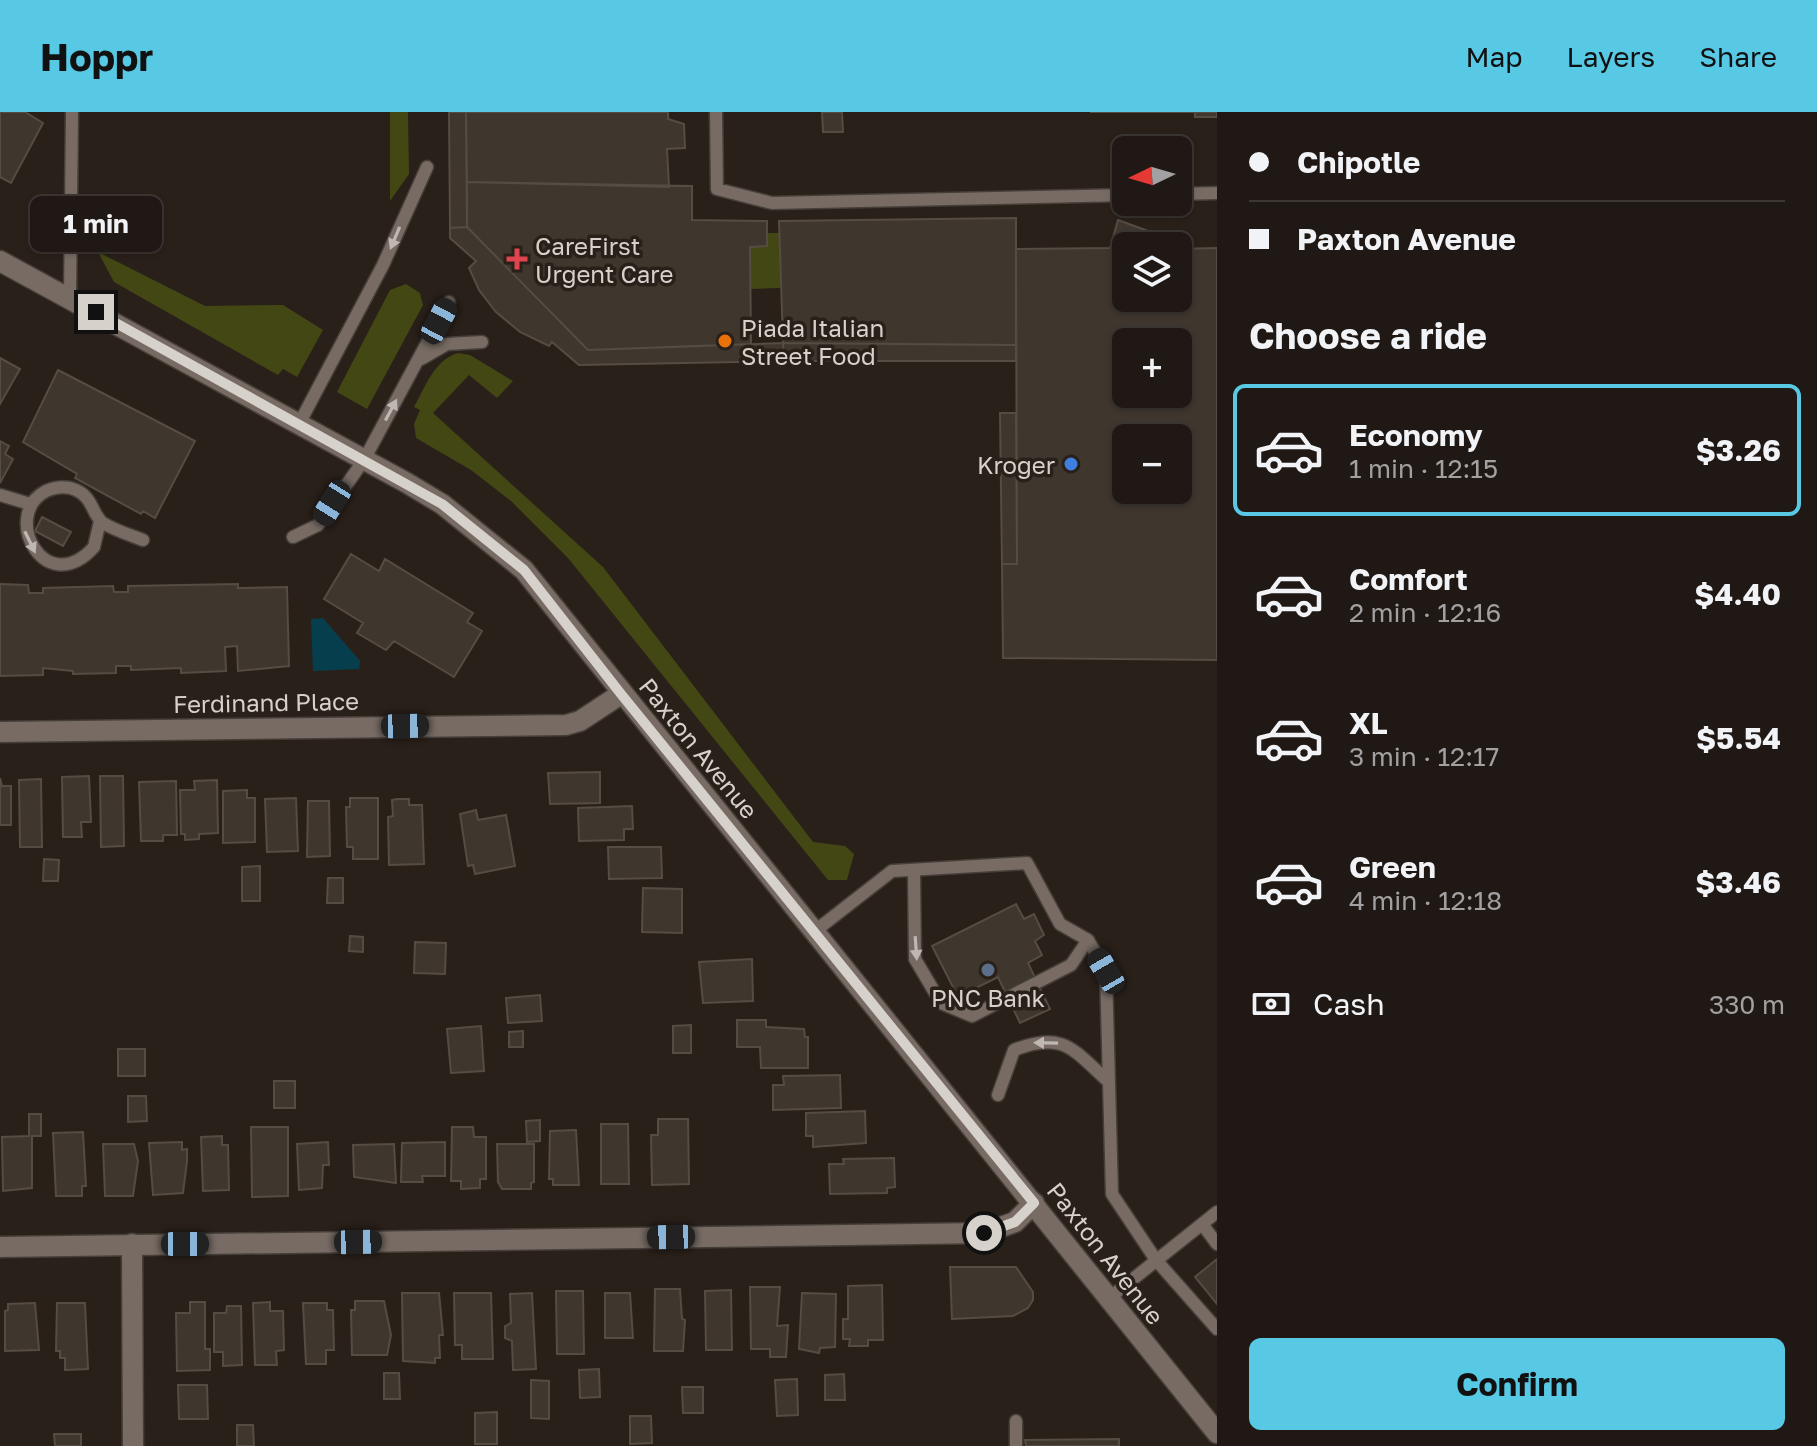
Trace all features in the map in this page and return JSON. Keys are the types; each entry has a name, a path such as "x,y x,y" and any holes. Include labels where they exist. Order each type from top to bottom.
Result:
{"street":[{"name":"Paxton Avenue","path":"0,261 442,504 515,561 535,581 621,694 1034,1203 1108,1299 1213,1421"},
{"name":"Ferdinand Place","path":"0,732 566,725 580,721 621,694"},
{"path":"0,1247 984,1233 1015,1222 1034,1203"},
{"path":"132,1244 133,1446"}],"lane":[{"path":"70,298 72,112"},
{"path":"716,112 717,189 772,203 1112,195"},
{"path":"299,424 383,265 427,167"},
{"path":"1192,194 1217,193"},
{"path":"293,537 318,525 364,460 449,302"},
{"path":"418,360 447,344 482,342"},
{"path":"65,487 88,497 100,521 94,547 85,557 73,563 51,564 39,558 24,536 23,522 30,504 39,494 65,487"},
{"path":"0,495 30,504"},
{"path":"100,521 143,540"},
{"path":"815,931 892,871 1027,863 1060,924 1088,940 1106,971 1112,1194 1156,1260 1217,1329"},
{"path":"914,871 915,959 941,1003 972,1016 1071,965 1088,940"},
{"path":"998,1095 1014,1050 1038,1040 1067,1044 1109,1082"},
{"path":"1108,1299 1217,1212"},
{"path":"1202,1224 1217,1244"},
{"path":"1016,1421 1016,1446"}],"green space":[{"path":"390,112 408,112 409,174 390,201"},
{"path":"767,233 780,233 780,288 751,289 750,247 767,246"},
{"path":"98,252 205,306 283,305 323,330 297,377 283,369 278,375 114,282"},
{"path":"406,284 420,293 423,305 367,409 337,392 390,290"},
{"path":"458,353 470,355 513,381 497,398 469,375 433,413 603,567 813,842 845,846 854,854 847,880 828,880 568,558 511,501 471,470 416,438 414,424 420,410 414,407 437,368"}],"water":[{"path":"323,618 360,661 359,669 313,671 311,619"}],"building":[{"path":"0,112 25,112 43,123 11,183 0,177"},
{"path":"449,112 466,112 467,227 450,228"},
{"path":"466,112 668,112 668,119 684,124 685,148 667,149 669,187 467,182"},
{"path":"822,112 842,112 843,132 823,132"},
{"path":"1195,112 1217,112 1217,117 1195,117"},
{"path":"467,182 692,186 692,220 767,221 767,246 750,247 751,344 588,350 467,227"},
{"path":"1016,218 1016,345 783,343 779,221"},
{"name":"Kroger","path":"1118,220 1151,232 1115,232"},
{"path":"467,227 588,350 783,343 784,361 579,365 552,342 549,346 520,332 496,312 479,290 469,268 476,261 450,238 450,228"},
{"name":"Kroger","path":"1112,241 1112,312 1192,312 1192,249 1217,248 1217,660 1003,658 1002,564 1017,564 1016,249 1110,248"},
{"path":"783,343 1016,345 1016,361 784,361"},
{"path":"0,358 20,369 0,404"},
{"path":"58,370 195,441 155,518 143,511 141,514 75,478 77,474 23,442"},
{"path":"1000,413 1016,413 1017,564 1002,564"},
{"path":"0,441 9,446 5,454 13,459 0,483"},
{"path":"42,517 71,532 63,546 35,531"},
{"path":"351,554 379,571 385,559 473,613 467,622 482,631 454,677 394,641 386,650 357,633 363,623 324,599"},
{"path":"0,584 28,585 29,593 43,593 43,588 113,586 114,592 128,592 128,586 238,584 238,588 287,587 289,666 238,671 237,646 225,647 226,671 181,673 181,668 131,670 131,666 116,666 116,673 73,674 73,671 43,668 43,675 0,676"},
{"path":"600,772 600,803 550,804 548,773"},
{"path":"89,776 91,822 81,822 82,837 63,837 62,777"},
{"path":"100,776 123,776 124,846 101,847"},
{"path":"0,778 2,786 11,786 11,825 0,825"},
{"path":"41,779 42,847 20,847 19,780"},
{"path":"217,780 218,833 199,834 199,839 185,840 185,834 181,834 180,790 195,790 194,781"},
{"path":"176,781 177,835 163,835 163,841 141,841 139,782"},
{"path":"247,790 247,798 255,798 255,842 223,843 223,791"},
{"path":"296,798 298,851 267,852 265,799"},
{"path":"350,798 378,798 378,859 353,859 353,847 347,847 346,807 350,807"},
{"path":"409,799 409,805 422,805 424,864 389,865 388,817 393,816 392,800"},
{"path":"308,801 329,801 330,856 307,857"},
{"path":"632,806 633,829 624,829 624,840 579,841 578,808"},
{"path":"476,810 478,820 506,815 515,866 475,874 473,865 468,866 460,814"},
{"path":"608,847 661,847 662,878 609,879"},
{"path":"44,859 59,860 58,881 43,881"},
{"path":"260,866 260,901 242,901 242,867"},
{"path":"328,878 343,878 343,903 327,903"},
{"path":"643,888 682,889 682,933 642,932"},
{"name":"PNC Bank","path":"1016,904 1024,919 1034,914 1044,935 1035,941 1042,955 1028,963 1050,1009 1020,1023 998,977 958,997 932,946"},
{"path":"350,936 363,937 363,952 349,951"},
{"path":"415,942 446,943 445,974 414,973"},
{"path":"752,959 753,1001 703,1003 699,962"},
{"path":"540,995 542,1021 508,1023 506,998"},
{"path":"737,1020 766,1020 766,1027 804,1029 805,1037 808,1037 808,1068 761,1068 760,1047 737,1047"},
{"path":"691,1025 691,1053 673,1053 673,1026"},
{"path":"481,1026 484,1071 451,1073 447,1029"},
{"path":"523,1031 523,1047 509,1047 509,1032"},
{"path":"118,1049 145,1049 145,1076 118,1076"},
{"path":"840,1075 841,1108 773,1110 773,1085 784,1085 783,1076"},
{"path":"274,1081 295,1081 295,1108 274,1108"},
{"path":"128,1096 146,1096 147,1121 128,1122"},
{"path":"865,1111 866,1143 813,1147 813,1136 806,1136 806,1113"},
{"path":"29,1114 41,1114 41,1136 32,1136 32,1188 3,1191 2,1137 29,1136"},
{"path":"658,1119 688,1119 689,1184 652,1185 651,1135 658,1135"},
{"path":"540,1120 540,1141 527,1142 526,1121"},
{"path":"601,1124 628,1124 629,1184 601,1184"},
{"path":"251,1127 288,1127 288,1196 252,1197"},
{"path":"452,1127 473,1127 474,1137 486,1137 486,1179 480,1179 480,1188 461,1189 461,1181 451,1181"},
{"path":"576,1130 579,1185 553,1185 553,1179 549,1179 550,1131"},
{"path":"83,1132 86,1186 82,1186 82,1196 56,1196 53,1133"},
{"path":"222,1136 222,1145 228,1145 229,1190 203,1191 201,1137"},
{"path":"182,1142 182,1150 187,1149 183,1193 153,1195 149,1143"},
{"path":"328,1142 329,1165 323,1165 322,1188 299,1190 297,1144"},
{"path":"445,1142 445,1176 422,1176 423,1182 401,1182 402,1143"},
{"path":"103,1144 134,1144 138,1161 133,1196 105,1196"},
{"path":"394,1144 396,1183 354,1177 353,1145"},
{"path":"497,1144 534,1144 534,1182 531,1189 502,1189 498,1182"},
{"path":"894,1158 895,1187 887,1188 887,1193 830,1194 829,1164 844,1164 843,1159"},
{"path":"1217,1259 1217,1304 1195,1277"},
{"path":"950,1267 1016,1267 1033,1292 1033,1300 1028,1308 1013,1316 952,1319"},
{"path":"882,1285 883,1340 868,1340 868,1346 849,1346 850,1339 843,1339 843,1319 848,1319 848,1286"},
{"path":"750,1287 780,1287 777,1326 788,1325 786,1357 770,1357 770,1349 751,1349"},
{"path":"655,1289 680,1289 682,1319 685,1320 683,1351 654,1351"},
{"path":"731,1290 732,1350 706,1350 705,1291"},
{"path":"556,1291 583,1291 584,1354 557,1354"},
{"path":"402,1293 439,1293 443,1335 439,1335 440,1358 435,1358 435,1363 403,1361"},
{"path":"454,1293 491,1293 493,1359 462,1359 462,1345 455,1345"},
{"path":"532,1293 536,1369 513,1370 512,1341 505,1338 505,1326 511,1323 510,1294"},
{"path":"605,1293 630,1293 633,1338 605,1338"},
{"path":"802,1293 836,1294 835,1347 820,1348 819,1353 799,1349"},
{"path":"355,1301 384,1301 391,1335 387,1355 352,1355 351,1310 355,1310"},
{"path":"190,1302 205,1302 205,1349 210,1349 210,1370 177,1371 176,1313 190,1313"},
{"path":"270,1302 270,1311 283,1311 284,1350 276,1351 277,1365 255,1365 253,1303"},
{"path":"35,1303 39,1350 5,1351 5,1311 8,1304"},
{"path":"57,1303 85,1303 88,1369 65,1370 65,1358 60,1358 60,1351 56,1351"},
{"path":"303,1303 327,1303 327,1310 333,1310 334,1350 326,1350 326,1364 306,1364"},
{"path":"227,1306 241,1306 242,1365 223,1366 223,1352 214,1352 214,1313 226,1313"},
{"path":"599,1369 600,1397 580,1398 579,1370"},
{"path":"384,1373 399,1373 400,1399 384,1399"},
{"path":"844,1374 845,1400 825,1400 825,1375"},
{"path":"797,1379 798,1415 777,1416 775,1380"},
{"path":"531,1380 549,1381 549,1419 531,1418"},
{"path":"178,1385 207,1385 208,1419 179,1419"},
{"path":"682,1387 703,1387 703,1413 683,1413"},
{"path":"497,1412 497,1444 475,1444 475,1413"},
{"path":"630,1416 651,1416 652,1443 630,1444"},
{"path":"237,1425 253,1425 254,1446 237,1446"},
{"path":"54,1434 81,1434 81,1446 55,1446"},
{"path":"1119,1439 1119,1446 1026,1446 1025,1440"}],"place":[{"name":"CareFirst Urgent Care","path":"517,259"},
{"name":"Piada Italian Street Food","path":"725,341"},
{"name":"Kroger","path":"1071,464"},
{"name":"PNC Bank","path":"988,970"}],"route":[{"path":"96,312 442,504 496,544 535,581 621,694 1034,1203 1015,1222 984,1233"}]}
